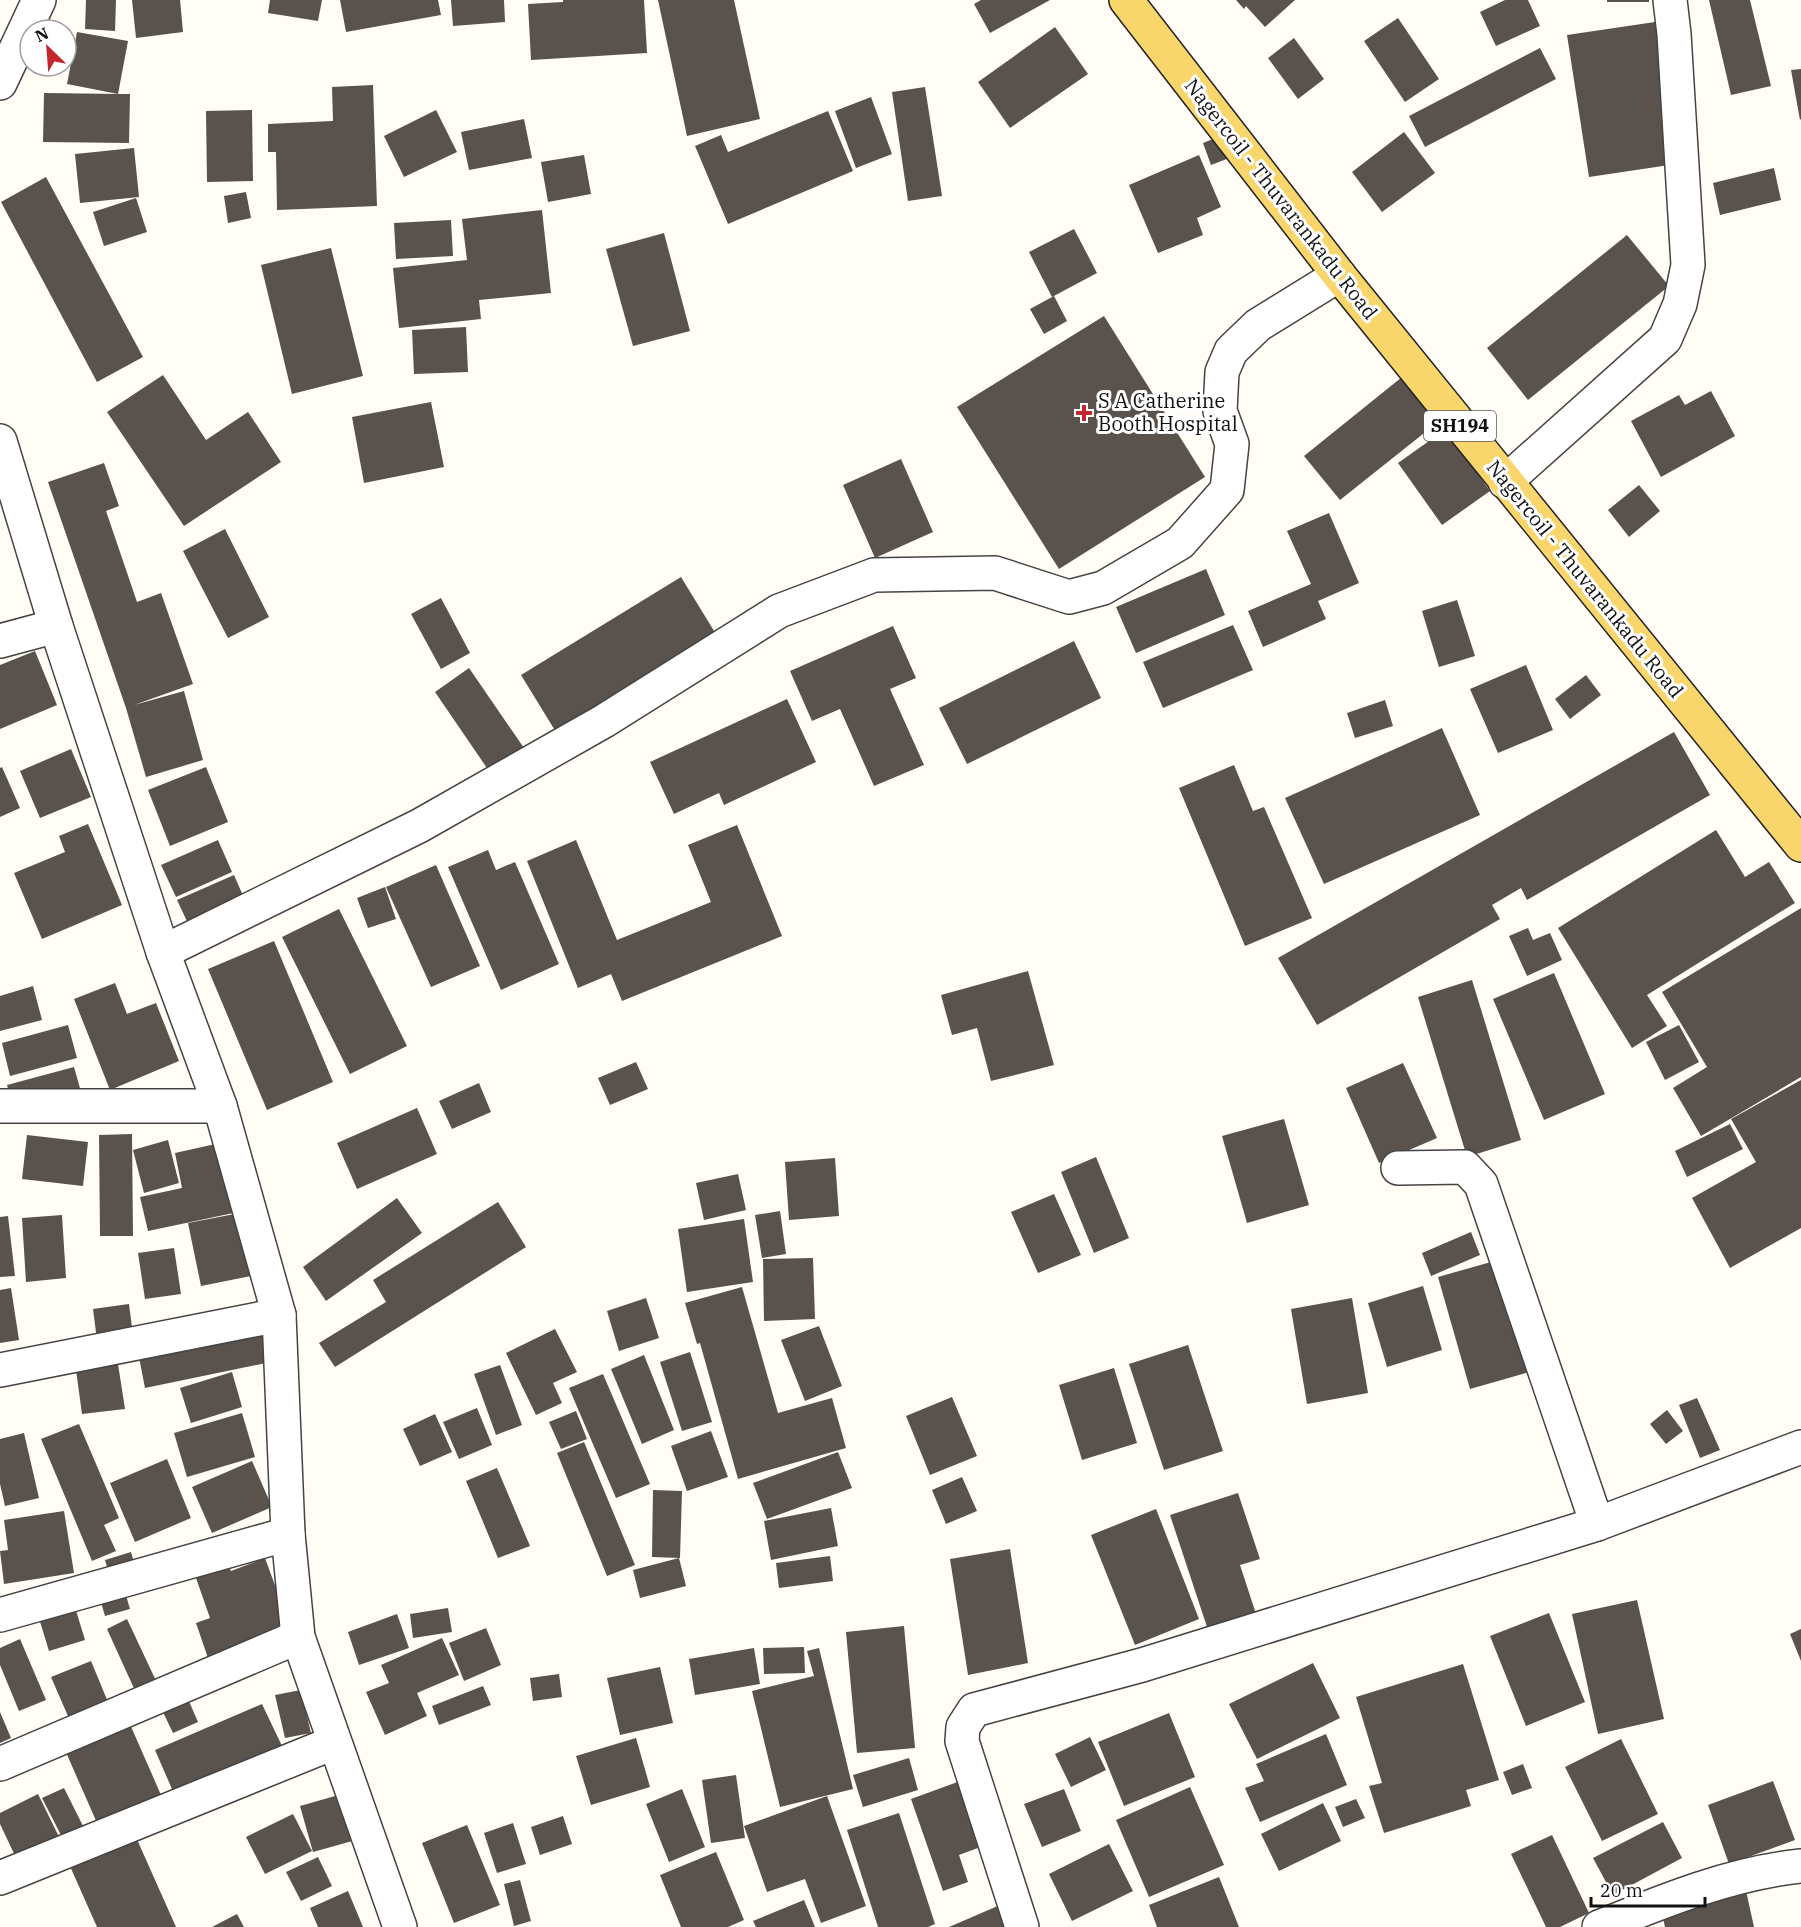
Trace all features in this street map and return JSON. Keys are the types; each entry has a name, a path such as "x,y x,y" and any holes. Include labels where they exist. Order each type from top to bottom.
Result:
{"main road":[{"name":"Nagercoil - Thuvarankadu Road","path":"1126,0 1339,275 1801,845"}],"street":[{"path":"0,83 39,0"},
{"path":"1506,482 1665,339 1680,304 1688,264 1670,0"},
{"path":"163,952 419,826 604,721 779,611 874,576 995,573 1069,597 1103,588 1180,543 1227,490 1232,444 1220,411 1222,372 1231,351 1258,325 1339,275"},
{"path":"0,441 56,626 163,952 220,1106 279,1315 288,1534 298,1637 333,1743 400,1927"},
{"path":"0,641 56,626"},
{"path":"0,1106 220,1106"},
{"path":"1398,1168 1465,1167 1481,1184 1598,1524"},
{"path":"0,1370 279,1315"},
{"path":"1022,1927 962,1741 963,1727 974,1710 1142,1665 1598,1524 1801,1447"},
{"path":"0,1615 288,1534"},
{"path":"0,1764 298,1637"},
{"path":"0,1878 333,1743"},
{"path":"1599,1927 1672,1898 1781,1868 1801,1866"}],"building":[{"path":"86,0 116,0 115,31 85,29"},
{"path":"132,0 180,0 183,32 136,38"},
{"path":"270,0 322,0 318,21 268,13"},
{"path":"340,0 438,0 441,15 346,32"},
{"path":"451,0 504,0 505,22 453,26"},
{"path":"563,0 644,0 647,53 531,60 528,4 563,2"},
{"path":"658,0 734,0 760,119 687,136"},
{"path":"981,0 1050,0 990,33 974,4"},
{"path":"1236,0 1295,0 1265,27 1246,6 1244,9"},
{"path":"1505,0 1528,0 1540,26 1496,46 1480,12"},
{"path":"1607,0 1649,0 1649,2 1607,2"},
{"path":"1709,0 1750,0 1771,86 1731,95"},
{"path":"1398,18 1439,79 1405,102 1364,41"},
{"path":"1655,22 1676,164 1589,177 1567,35"},
{"path":"1055,27 1088,74 1010,128 978,82"},
{"path":"78,32 128,41 118,94 67,84 68,78 78,78"},
{"path":"1294,38 1324,79 1298,99 1268,58"},
{"path":"1540,48 1556,79 1425,147 1409,116"},
{"path":"1801,69 1801,119 1800,120 1791,70"},
{"path":"373,85 377,206 277,210 276,152 268,152 268,124 333,121 332,87"},
{"path":"925,87 942,196 908,201 892,92"},
{"path":"44,93 130,94 129,143 43,142"},
{"path":"871,97 892,154 856,168 835,111"},
{"path":"252,110 253,181 207,182 206,111"},
{"path":"436,110 457,152 404,177 384,136"},
{"path":"828,111 853,171 728,224 695,146 721,135 728,152"},
{"path":"524,119 532,158 469,170 461,132"},
{"path":"1404,132 1435,173 1382,212 1352,172"},
{"path":"1223,135 1232,157 1211,165 1203,143"},
{"path":"134,148 139,197 80,203 75,154"},
{"path":"584,155 591,194 548,202 541,162"},
{"path":"1199,155 1221,207 1197,218 1203,235 1158,253 1129,185"},
{"path":"1774,168 1781,200 1720,215 1713,183"},
{"path":"46,177 143,357 97,382 1,202"},
{"path":"246,192 251,218 228,223 224,196"},
{"path":"136,198 147,232 104,246 93,212"},
{"path":"542,210 551,293 479,300 481,319 399,328 393,268 467,260 462,219"},
{"path":"451,220 453,256 396,259 394,223"},
{"path":"1074,229 1097,273 1052,297 1029,252"},
{"path":"664,233 690,331 633,346 606,249"},
{"path":"1627,235 1669,286 1528,400 1487,348"},
{"path":"331,248 363,376 292,394 261,265"},
{"path":"1054,296 1067,321 1044,334 1030,309"},
{"path":"1104,316 1205,477 1059,569 957,407"},
{"path":"466,327 468,372 414,374 412,330"},
{"path":"1407,373 1443,418 1340,500 1304,456"},
{"path":"163,375 206,440 248,412 281,462 184,526 107,412"},
{"path":"1711,391 1735,436 1661,477 1631,421 1679,395 1685,405"},
{"path":"431,402 444,467 364,483 352,417"},
{"path":"1446,429 1490,491 1442,525 1398,463"},
{"path":"901,459 933,532 875,558 843,485"},
{"path":"104,463 119,506 106,511 137,602 161,593 193,684 134,705 184,691 203,760 146,777 126,708 48,482"},
{"path":"1639,485 1660,511 1629,537 1608,510"},
{"path":"1329,513 1359,583 1318,601 1326,619 1263,647 1248,611 1311,584 1287,531"},
{"path":"225,529 269,617 228,638 183,551"},
{"path":"1206,569 1225,615 1136,653 1116,607"},
{"path":"681,577 719,639 559,737 521,675"},
{"path":"441,598 470,653 441,669 411,614"},
{"path":"1457,600 1475,656 1439,667 1422,611"},
{"path":"1233,625 1253,670 1163,708 1143,662"},
{"path":"893,626 916,678 890,689 924,765 874,786 840,709 812,721 790,671"},
{"path":"1074,641 1101,698 967,764 939,708"},
{"path":"35,651 57,705 0,729 0,665"},
{"path":"1526,665 1553,730 1498,753 1470,689"},
{"path":"469,668 524,748 489,771 435,692"},
{"path":"1586,675 1601,695 1570,719 1555,699"},
{"path":"787,699 816,762 724,805 719,793 674,814 650,762"},
{"path":"1385,700 1393,726 1355,738 1347,713"},
{"path":"1442,728 1480,815 1324,884 1285,798"},
{"path":"1674,732 1710,795 1527,900 1521,888 1492,905 1500,919 1317,1025 1278,958"},
{"path":"71,749 91,797 40,818 20,771"},
{"path":"1234,765 1253,811 1264,807 1312,918 1245,946 1179,788"},
{"path":"2,767 20,808 0,817 0,768"},
{"path":"206,767 228,822 170,846 148,790"},
{"path":"88,824 122,905 42,939 14,873 65,852 59,836"},
{"path":"737,825 782,936 622,1001 611,974 578,988 527,861 576,840 617,940 711,902 688,845"},
{"path":"1716,830 1745,877 1769,862 1795,903 1647,995 1667,1026 1632,1048 1558,928"},
{"path":"218,840 232,872 176,897 161,865"},
{"path":"488,850 496,870 515,862 559,964 501,990 448,867"},
{"path":"436,865 480,966 431,987 386,887"},
{"path":"234,875 248,907 192,932 177,900"},
{"path":"385,887 396,919 368,928 357,898"},
{"path":"1801,908 1801,1077 1701,1136 1673,1088 1707,1067 1662,992"},
{"path":"339,909 407,1046 350,1074 282,937"},
{"path":"1528,928 1533,940 1550,933 1562,960 1527,976 1509,936"},
{"path":"274,941 333,1082 267,1110 208,969"},
{"path":"1028,971 1054,1065 991,1081 977,1028 952,1035 941,995"},
{"path":"1554,973 1605,1094 1544,1120 1493,999"},
{"path":"1472,980 1521,1140 1467,1157 1418,997"},
{"path":"115,983 127,1014 156,1003 179,1061 110,1090 74,999"},
{"path":"33,986 42,1020 0,1031 0,996"},
{"path":"68,1025 77,1058 10,1076 2,1043"},
{"path":"1679,1025 1699,1062 1665,1080 1646,1042"},
{"path":"636,1062 648,1089 610,1105 598,1078"},
{"path":"1403,1063 1437,1138 1379,1163 1346,1088"},
{"path":"74,1067 83,1099 16,1118 7,1085"},
{"path":"1801,1080 1801,1228 1730,1268 1692,1198 1756,1162 1731,1119"},
{"path":"479,1083 491,1112 452,1129 439,1101"},
{"path":"417,1108 437,1154 357,1189 337,1143"},
{"path":"1284,1119 1309,1205 1247,1223 1222,1136"},
{"path":"1730,1124 1743,1149 1687,1177 1675,1151"},
{"path":"132,1134 133,1236 100,1236 99,1135"},
{"path":"27,1135 88,1142 83,1186 22,1179"},
{"path":"168,1140 179,1183 144,1193 133,1150"},
{"path":"229,1141 243,1211 148,1231 140,1197 182,1188 175,1153"},
{"path":"1096,1157 1129,1238 1094,1253 1061,1172"},
{"path":"835,1158 839,1216 789,1220 785,1162"},
{"path":"738,1174 746,1210 704,1220 696,1183"},
{"path":"1054,1194 1081,1255 1038,1273 1011,1212"},
{"path":"397,1198 422,1233 326,1301 303,1267"},
{"path":"498,1202 526,1247 335,1367 319,1343 386,1302 373,1280"},
{"path":"250,1211 261,1274 201,1286 188,1223"},
{"path":"780,1211 786,1254 762,1258 755,1215"},
{"path":"62,1215 66,1278 26,1282 22,1218"},
{"path":"8,1216 15,1276 0,1277 0,1217"},
{"path":"744,1219 753,1282 687,1292 678,1229"},
{"path":"1471,1232 1480,1255 1431,1276 1422,1253"},
{"path":"174,1248 181,1294 145,1299 138,1253"},
{"path":"813,1258 815,1319 764,1321 763,1259"},
{"path":"1498,1260 1536,1370 1470,1389 1438,1277"},
{"path":"1423,1286 1442,1350 1387,1367 1368,1303"},
{"path":"742,1287 778,1413 832,1398 846,1448 738,1479 700,1343 697,1344 685,1303"},
{"path":"11,1288 19,1340 0,1343 0,1290"},
{"path":"646,1298 659,1338 619,1351 607,1311"},
{"path":"1352,1298 1368,1393 1307,1404 1291,1309"},
{"path":"129,1304 133,1335 97,1340 93,1309"},
{"path":"264,1325 271,1362 145,1388 138,1352"},
{"path":"819,1326 842,1386 805,1401 781,1340"},
{"path":"555,1329 577,1372 553,1383 562,1403 536,1415 506,1353"},
{"path":"1188,1345 1223,1451 1164,1470 1129,1364"},
{"path":"690,1352 712,1422 682,1431 660,1362"},
{"path":"644,1355 674,1430 642,1444 611,1369"},
{"path":"118,1364 125,1409 82,1414 76,1370"},
{"path":"500,1365 522,1425 496,1435 474,1374"},
{"path":"1114,1368 1137,1443 1082,1460 1059,1385"},
{"path":"232,1372 242,1407 191,1423 180,1388"},
{"path":"603,1374 650,1484 616,1498 569,1388"},
{"path":"952,1397 977,1456 930,1475 906,1416"},
{"path":"1697,1398 1720,1450 1700,1458 1679,1405"},
{"path":"477,1408 492,1445 459,1459 443,1422"},
{"path":"1667,1410 1683,1431 1666,1444 1650,1424"},
{"path":"576,1411 587,1439 561,1449 549,1422"},
{"path":"242,1413 255,1457 187,1477 174,1433"},
{"path":"435,1414 452,1452 420,1466 403,1429"},
{"path":"79,1424 119,1518 104,1525 116,1551 92,1561 41,1439"},
{"path":"711,1431 728,1477 687,1491 671,1446"},
{"path":"24,1433 39,1498 5,1506 0,1484 0,1439"},
{"path":"584,1442 635,1565 607,1576 557,1453"},
{"path":"838,1452 852,1488 767,1519 753,1483"},
{"path":"167,1459 191,1518 135,1542 110,1483"},
{"path":"252,1461 272,1507 212,1533 192,1487"},
{"path":"497,1468 530,1546 498,1558 466,1481"},
{"path":"962,1477 977,1511 946,1524 932,1490"},
{"path":"653,1490 682,1491 680,1558 652,1557"},
{"path":"1238,1493 1260,1559 1240,1565 1259,1623 1211,1639 1170,1515"},
{"path":"831,1508 838,1546 771,1560 764,1521"},
{"path":"1156,1509 1199,1619 1135,1645 1091,1535"},
{"path":"64,1511 74,1573 4,1584 0,1551 8,1550 4,1520"},
{"path":"1010,1549 1028,1663 968,1675 950,1559"},
{"path":"131,1552 136,1569 110,1577 105,1560"},
{"path":"830,1556 833,1581 779,1588 776,1563"},
{"path":"265,1558 292,1632 209,1661 196,1623 210,1618 196,1578 229,1567 231,1571"},
{"path":"679,1558 686,1586 640,1598 633,1570"},
{"path":"125,1592 130,1609 105,1616 100,1599"},
{"path":"1637,1600 1664,1719 1598,1734 1572,1614"},
{"path":"74,1604 85,1640 49,1651 38,1615"},
{"path":"448,1608 452,1632 413,1638 410,1614"},
{"path":"1549,1613 1585,1702 1526,1726 1490,1636"},
{"path":"397,1614 409,1648 359,1665 348,1632"},
{"path":"127,1619 158,1685 137,1695 107,1629"},
{"path":"904,1626 915,1748 857,1753 846,1632"},
{"path":"486,1628 501,1665 464,1681 449,1643"},
{"path":"1801,1629 1801,1661 1790,1634"},
{"path":"442,1638 459,1675 417,1693 427,1716 385,1735 366,1692 389,1683 381,1665"},
{"path":"20,1639 46,1700 19,1711 0,1665 0,1648"},
{"path":"804,1647 805,1673 764,1674 763,1648"},
{"path":"754,1648 760,1684 695,1695 689,1659"},
{"path":"819,1648 853,1789 780,1807 752,1691 814,1676 807,1651"},
{"path":"91,1661 110,1707 71,1723 51,1677"},
{"path":"1313,1663 1340,1718 1257,1759 1229,1704"},
{"path":"1463,1664 1499,1780 1466,1790 1471,1806 1384,1833 1369,1786 1382,1783 1356,1697"},
{"path":"660,1667 673,1723 620,1735 607,1678"},
{"path":"559,1674 562,1697 533,1701 530,1678"},
{"path":"483,1686 491,1705 439,1725 432,1706"},
{"path":"301,1690 311,1733 285,1738 275,1695"},
{"path":"188,1699 198,1722 173,1733 162,1710"},
{"path":"262,1704 282,1746 268,1751 270,1755 175,1796 155,1750"},
{"path":"0,1712 11,1738 0,1743"},
{"path":"1169,1713 1195,1777 1124,1806 1098,1742"},
{"path":"129,1722 161,1795 97,1823 65,1750"},
{"path":"1326,1734 1347,1785 1260,1822 1245,1788 1264,1781 1256,1764"},
{"path":"1090,1737 1106,1770 1071,1787 1055,1754"},
{"path":"636,1738 650,1787 591,1805 576,1756"},
{"path":"1621,1739 1658,1814 1602,1841 1565,1767"},
{"path":"909,1758 918,1790 863,1807 853,1775"},
{"path":"1523,1764 1532,1788 1512,1795 1503,1772"},
{"path":"736,1775 745,1838 711,1843 702,1780"},
{"path":"963,1780 986,1845 959,1855 968,1882 943,1891 911,1799"},
{"path":"1773,1781 1795,1840 1729,1864 1708,1805"},
{"path":"1190,1787 1224,1865 1149,1897 1116,1820"},
{"path":"64,1788 85,1830 64,1841 42,1798"},
{"path":"682,1789 705,1847 669,1862 646,1804"},
{"path":"1064,1789 1081,1831 1042,1847 1024,1804"},
{"path":"349,1792 363,1838 313,1852 300,1806"},
{"path":"38,1794 61,1841 18,1862 0,1824 0,1813"},
{"path":"827,1796 866,1906 821,1923 805,1879 767,1892 744,1826"},
{"path":"1356,1799 1365,1818 1343,1827 1335,1807"},
{"path":"1323,1803 1341,1841 1279,1871 1261,1834"},
{"path":"899,1813 935,1924 928,1927 878,1927 847,1830"},
{"path":"293,1814 312,1851 265,1874 246,1837"},
{"path":"563,1816 572,1844 540,1855 531,1827"},
{"path":"1663,1822 1682,1858 1613,1895 1593,1858"},
{"path":"513,1823 526,1864 497,1873 484,1833"},
{"path":"467,1825 500,1905 454,1923 422,1843"},
{"path":"135,1835 176,1927 97,1927 69,1864"},
{"path":"1552,1835 1589,1913 1560,1927 1546,1927 1511,1854"},
{"path":"1109,1844 1133,1891 1072,1921 1049,1874"},
{"path":"716,1852 744,1920 728,1927 681,1927 660,1875"},
{"path":"318,1857 332,1886 301,1901 286,1872"},
{"path":"1219,1877 1239,1927 1157,1927 1149,1905"},
{"path":"520,1880 531,1921 514,1926 504,1884"},
{"path":"1745,1886 1754,1927 1665,1927 1660,1905"},
{"path":"348,1891 363,1927 318,1927 310,1908"},
{"path":"804,1900 815,1927 756,1927 753,1921"},
{"path":"1000,1905 1009,1927 949,1927"},
{"path":"237,1914 244,1927 212,1927"}],"place":[{"name":"S A Catherine Booth Hospital","path":"1084,413"}]}
